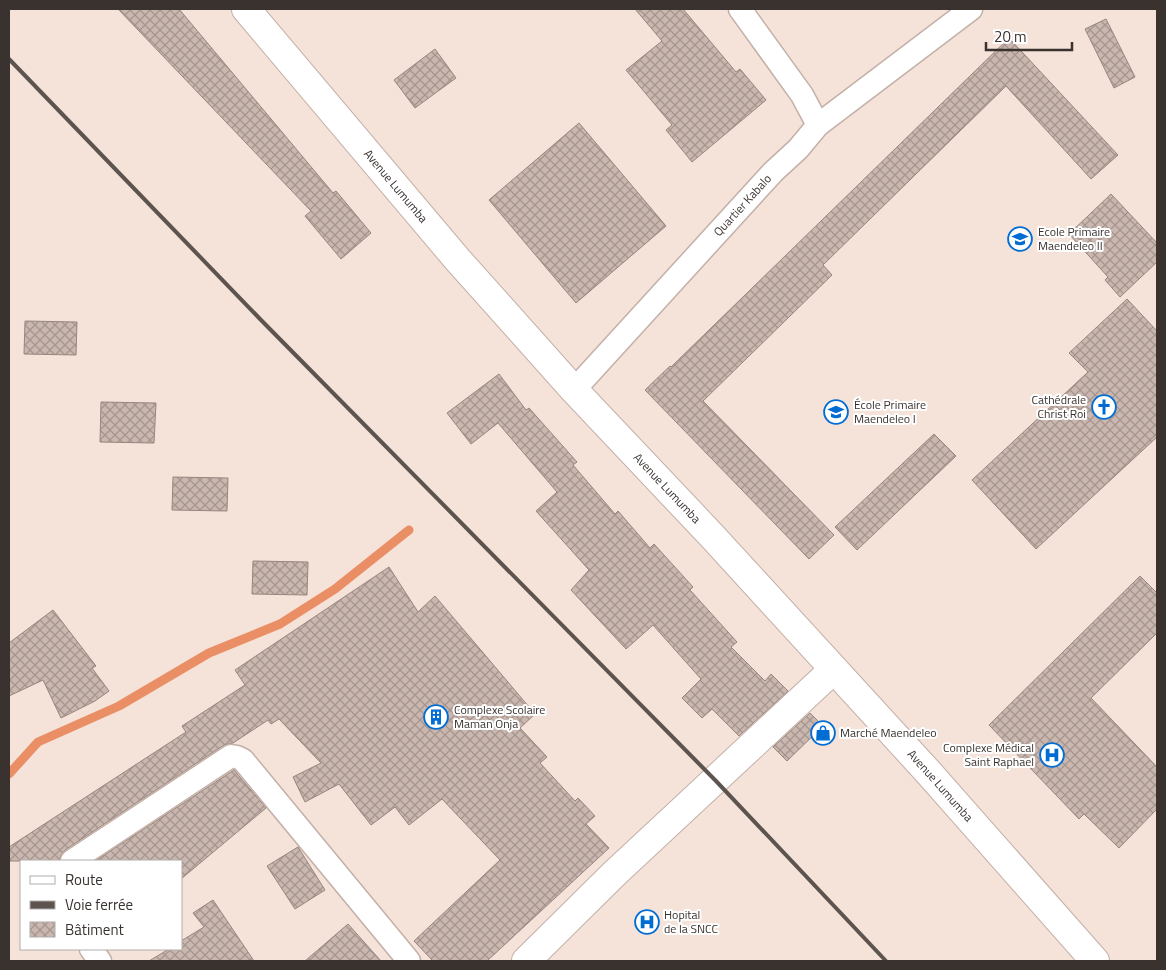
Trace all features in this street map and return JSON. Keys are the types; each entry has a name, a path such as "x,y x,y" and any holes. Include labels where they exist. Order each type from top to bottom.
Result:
{"main road":[{"name":"Avenue Lumumba","path":"246,9 457,259 574,390 713,537 929,773 1094,961"},
{"path":"526,961 615,873 834,670"}],"street":[{"path":"740,9 802,95 818,125"},
{"name":"Quartier Kabalo","path":"574,390 773,172 798,149 818,125 970,9"},
{"path":"74,860 231,756 237,757 243,760 409,961"},
{"path":"92,950 100,961"}],"building":[{"path":"118,9 179,9 333,193 336,191 371,233 341,259 305,216 311,211"},
{"path":"635,9 683,9 736,72 740,69 766,100 692,162 666,130 672,125 626,70 662,41"},
{"path":"1106,19 1135,77 1114,88 1085,29"},
{"path":"1009,38 1118,155 1091,179 1006,86 823,265 832,275 703,401 834,535 809,559 645,390 671,367"},
{"path":"435,49 456,78 415,108 394,80"},
{"path":"579,123 666,226 576,303 489,200"},
{"path":"1111,194 1157,243 1157,262 1120,297 1105,280 1108,277 1069,234"},
{"name":"Cathédrale Christ Roi","path":"1127,299 1157,331 1157,437 1036,549 972,480 1088,372 1069,353"},
{"path":"25,321 77,322 76,355 24,354"},
{"path":"499,374 526,410 529,408 577,462 573,465 615,514 618,511 650,548 654,544 693,587 690,590 737,642 731,647 765,681 771,674 788,691 739,736 712,709 702,718 682,698 701,679 653,625 626,649 571,590 589,570 536,511 557,492 498,423 471,444 447,413"},
{"path":"101,402 156,403 154,443 100,442"},
{"path":"934,434 956,456 857,550 835,527"},
{"path":"173,477 228,478 227,511 172,510"},
{"path":"253,561 308,562 307,595 252,594"},
{"path":"389,567 418,612 435,596 535,714 520,728 547,757 540,763 575,801 578,798 595,816 586,824 609,848 487,961 433,961 414,941 500,860 442,799 409,825 395,807 371,825 339,784 305,802 293,777 321,763 279,719 271,724 268,720 233,743 224,745 65,850 59,860 9,861 9,847 186,732 182,726 245,685 235,670"},
{"path":"1140,576 1157,593 1157,633 1091,698 1157,767 1157,809 1119,848 1084,814 1079,819 989,725"},
{"path":"53,610 96,666 92,668 109,691 95,701 61,718 43,680 9,696 9,643"},
{"path":"810,713 823,726 787,761 773,747"},
{"path":"234,770 266,808 182,878 182,860 97,860"},
{"path":"298,847 325,890 295,909 267,866"},
{"path":"213,900 254,961 149,961 167,950 182,950 182,940 204,927 193,913"},
{"path":"348,924 381,961 305,961"}],"waterway":[{"path":"9,774 38,742 119,706 209,653 280,624 335,589 409,530"}],"railway":[{"path":"9,59 261,320 716,781 886,961"}],"place":[{"name":"Ecole Primaire Maendeleo II","path":"1020,239"},
{"name":"Cathédrale Christ Roi","path":"1104,407"},
{"name":"École Primaire Maendeleo I","path":"836,412"},
{"name":"Complexe Scolaire Maman Onja","path":"436,717"},
{"name":"Marché Maendeleo","path":"823,733"},
{"name":"Complexe Médical Saint Raphael","path":"1052,755"},
{"name":"Hopital de la SNCC","path":"647,922"}]}
